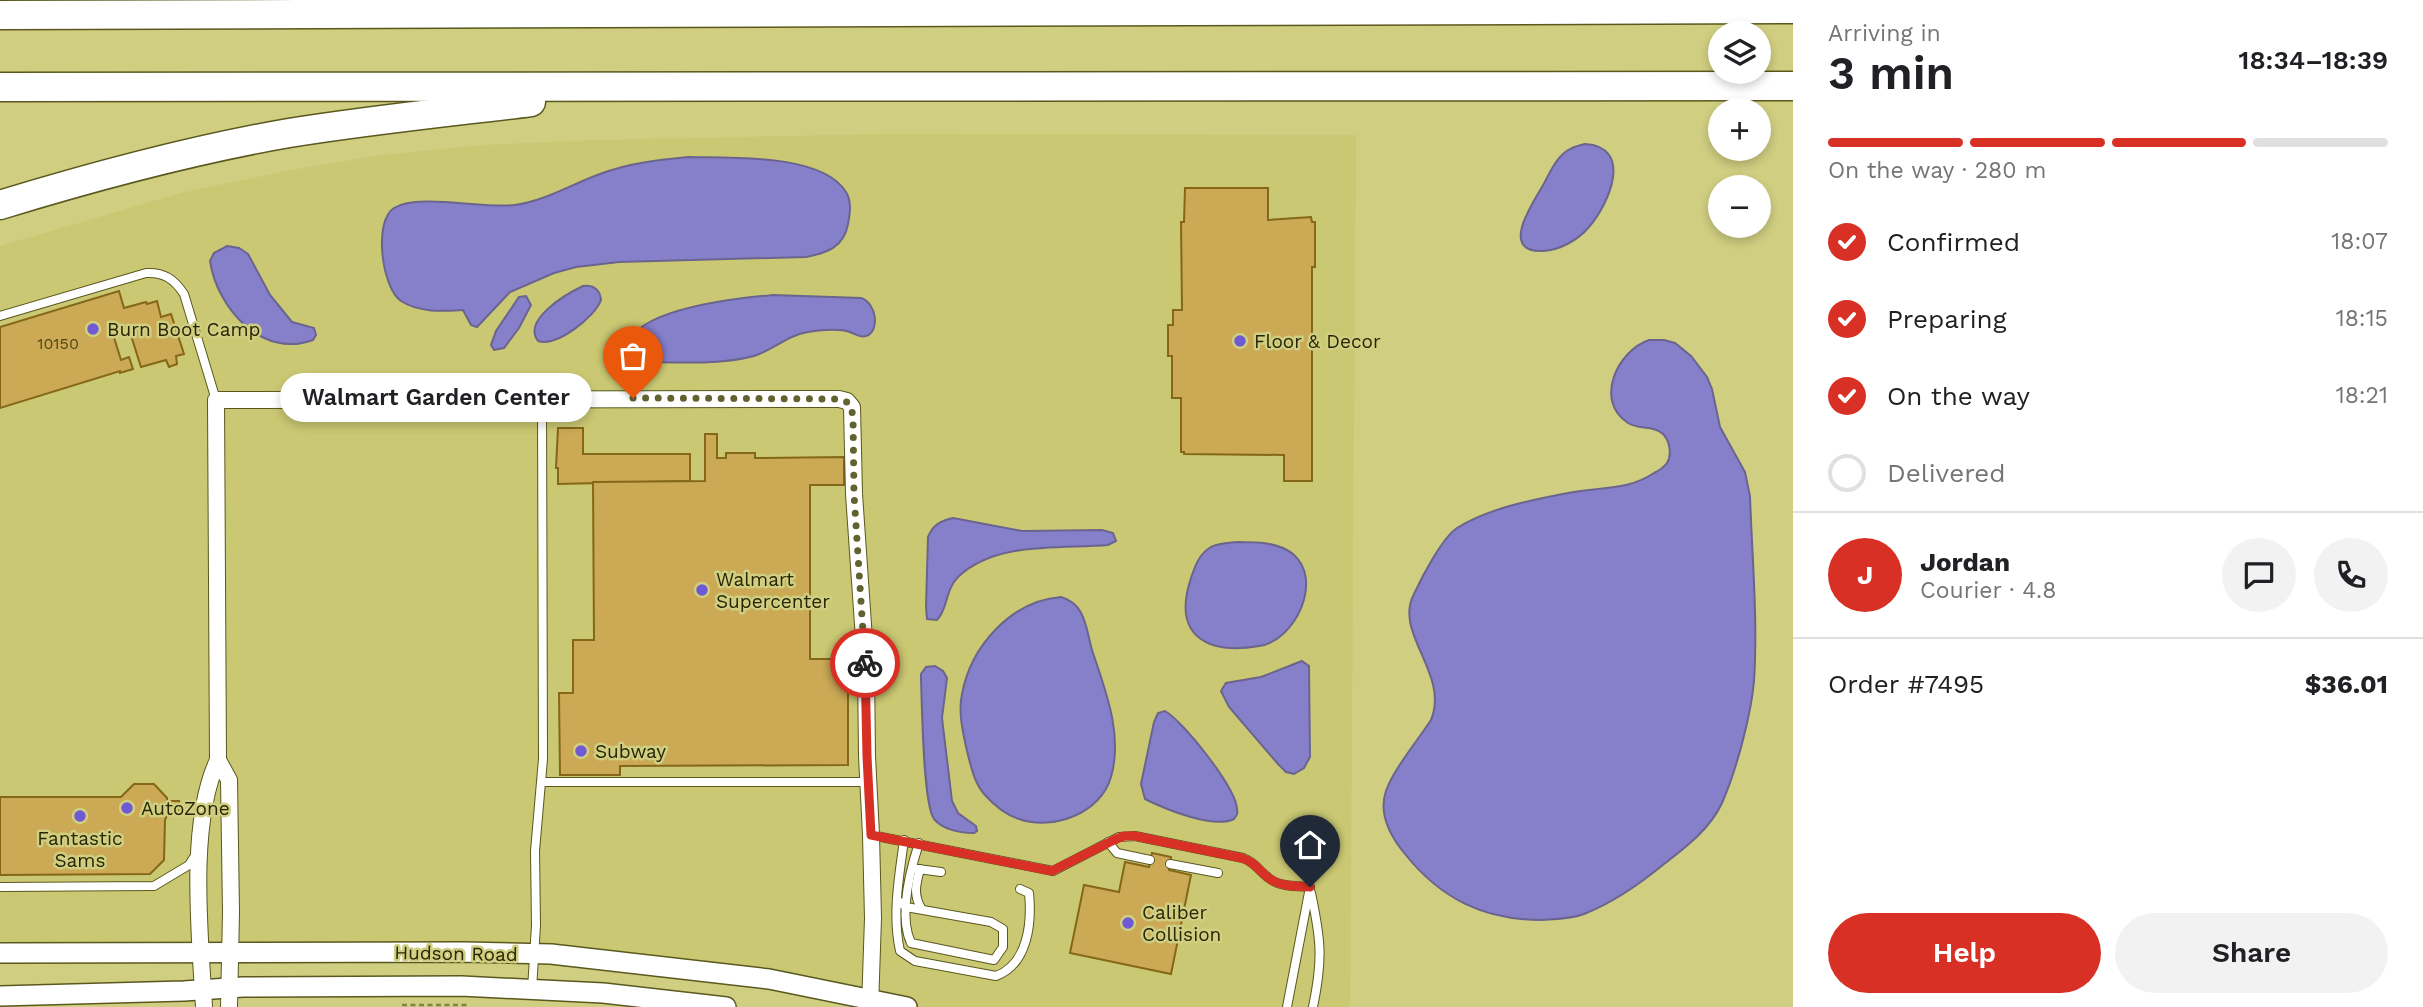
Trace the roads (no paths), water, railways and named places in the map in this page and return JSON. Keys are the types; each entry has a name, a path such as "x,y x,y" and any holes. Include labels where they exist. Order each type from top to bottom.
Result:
{"highway":[{"path":"899,0 1024,12"},
{"path":"0,15 1793,9"},
{"path":"0,87 1793,86"},
{"path":"0,205 179,155 288,134 652,87"}],"street":[{"path":"203,998 200,842 209,779 218,760 216,400 817,398 843,399 849,403 853,415 854,494 866,668 871,835 873,918 870,1003"},
{"path":"218,760 229,780 229,997"},
{"name":"Hudson Road","path":"0,953 534,954 609,959 742,975 870,1003 907,1007"},
{"name":"Hudson Road","path":"0,996 203,998 461,986 603,993 726,1007"}],"lane":[{"path":"0,316 146,273 161,273 173,281 184,294 215,388 216,400"},
{"path":"533,989 535,851 542,782 542,399"},
{"path":"542,782 868,782"},
{"path":"871,835 1052,871 1108,842 1124,836 1135,836 1236,856 1254,864 1275,881 1310,887"},
{"path":"904,840 896,934 900,951 915,961 996,975 1008,971 1027,940 1031,912 1029,893 1020,889"},
{"path":"0,887 121,887 160,884 192,863 200,842"},
{"path":"1108,842 1117,853 1150,860"},
{"path":"919,843 915,885 916,898 921,908"},
{"path":"1170,864 1218,873"},
{"path":"897,900 906,907 991,922 1003,929 1003,947 993,960 911,943 907,935 906,907 908,880 916,868"},
{"path":"916,868 941,872"},
{"path":"1287,1007 1310,887"},
{"path":"1310,887 1321,950 1313,1007"}],"place":[{"name":"Burn Boot Camp","path":"93,329"},
{"name":"Floor & Decor","path":"1240,341"},
{"name":"Walmart Garden Center","path":"633,398"},
{"name":"Walmart Supercenter","path":"702,590"},
{"name":"Subway","path":"581,751"},
{"name":"AutoZone","path":"127,808"},
{"name":"Fantastic Sams","path":"80,816"},
{"name":"Caliber Collision","path":"1128,923"}]}
